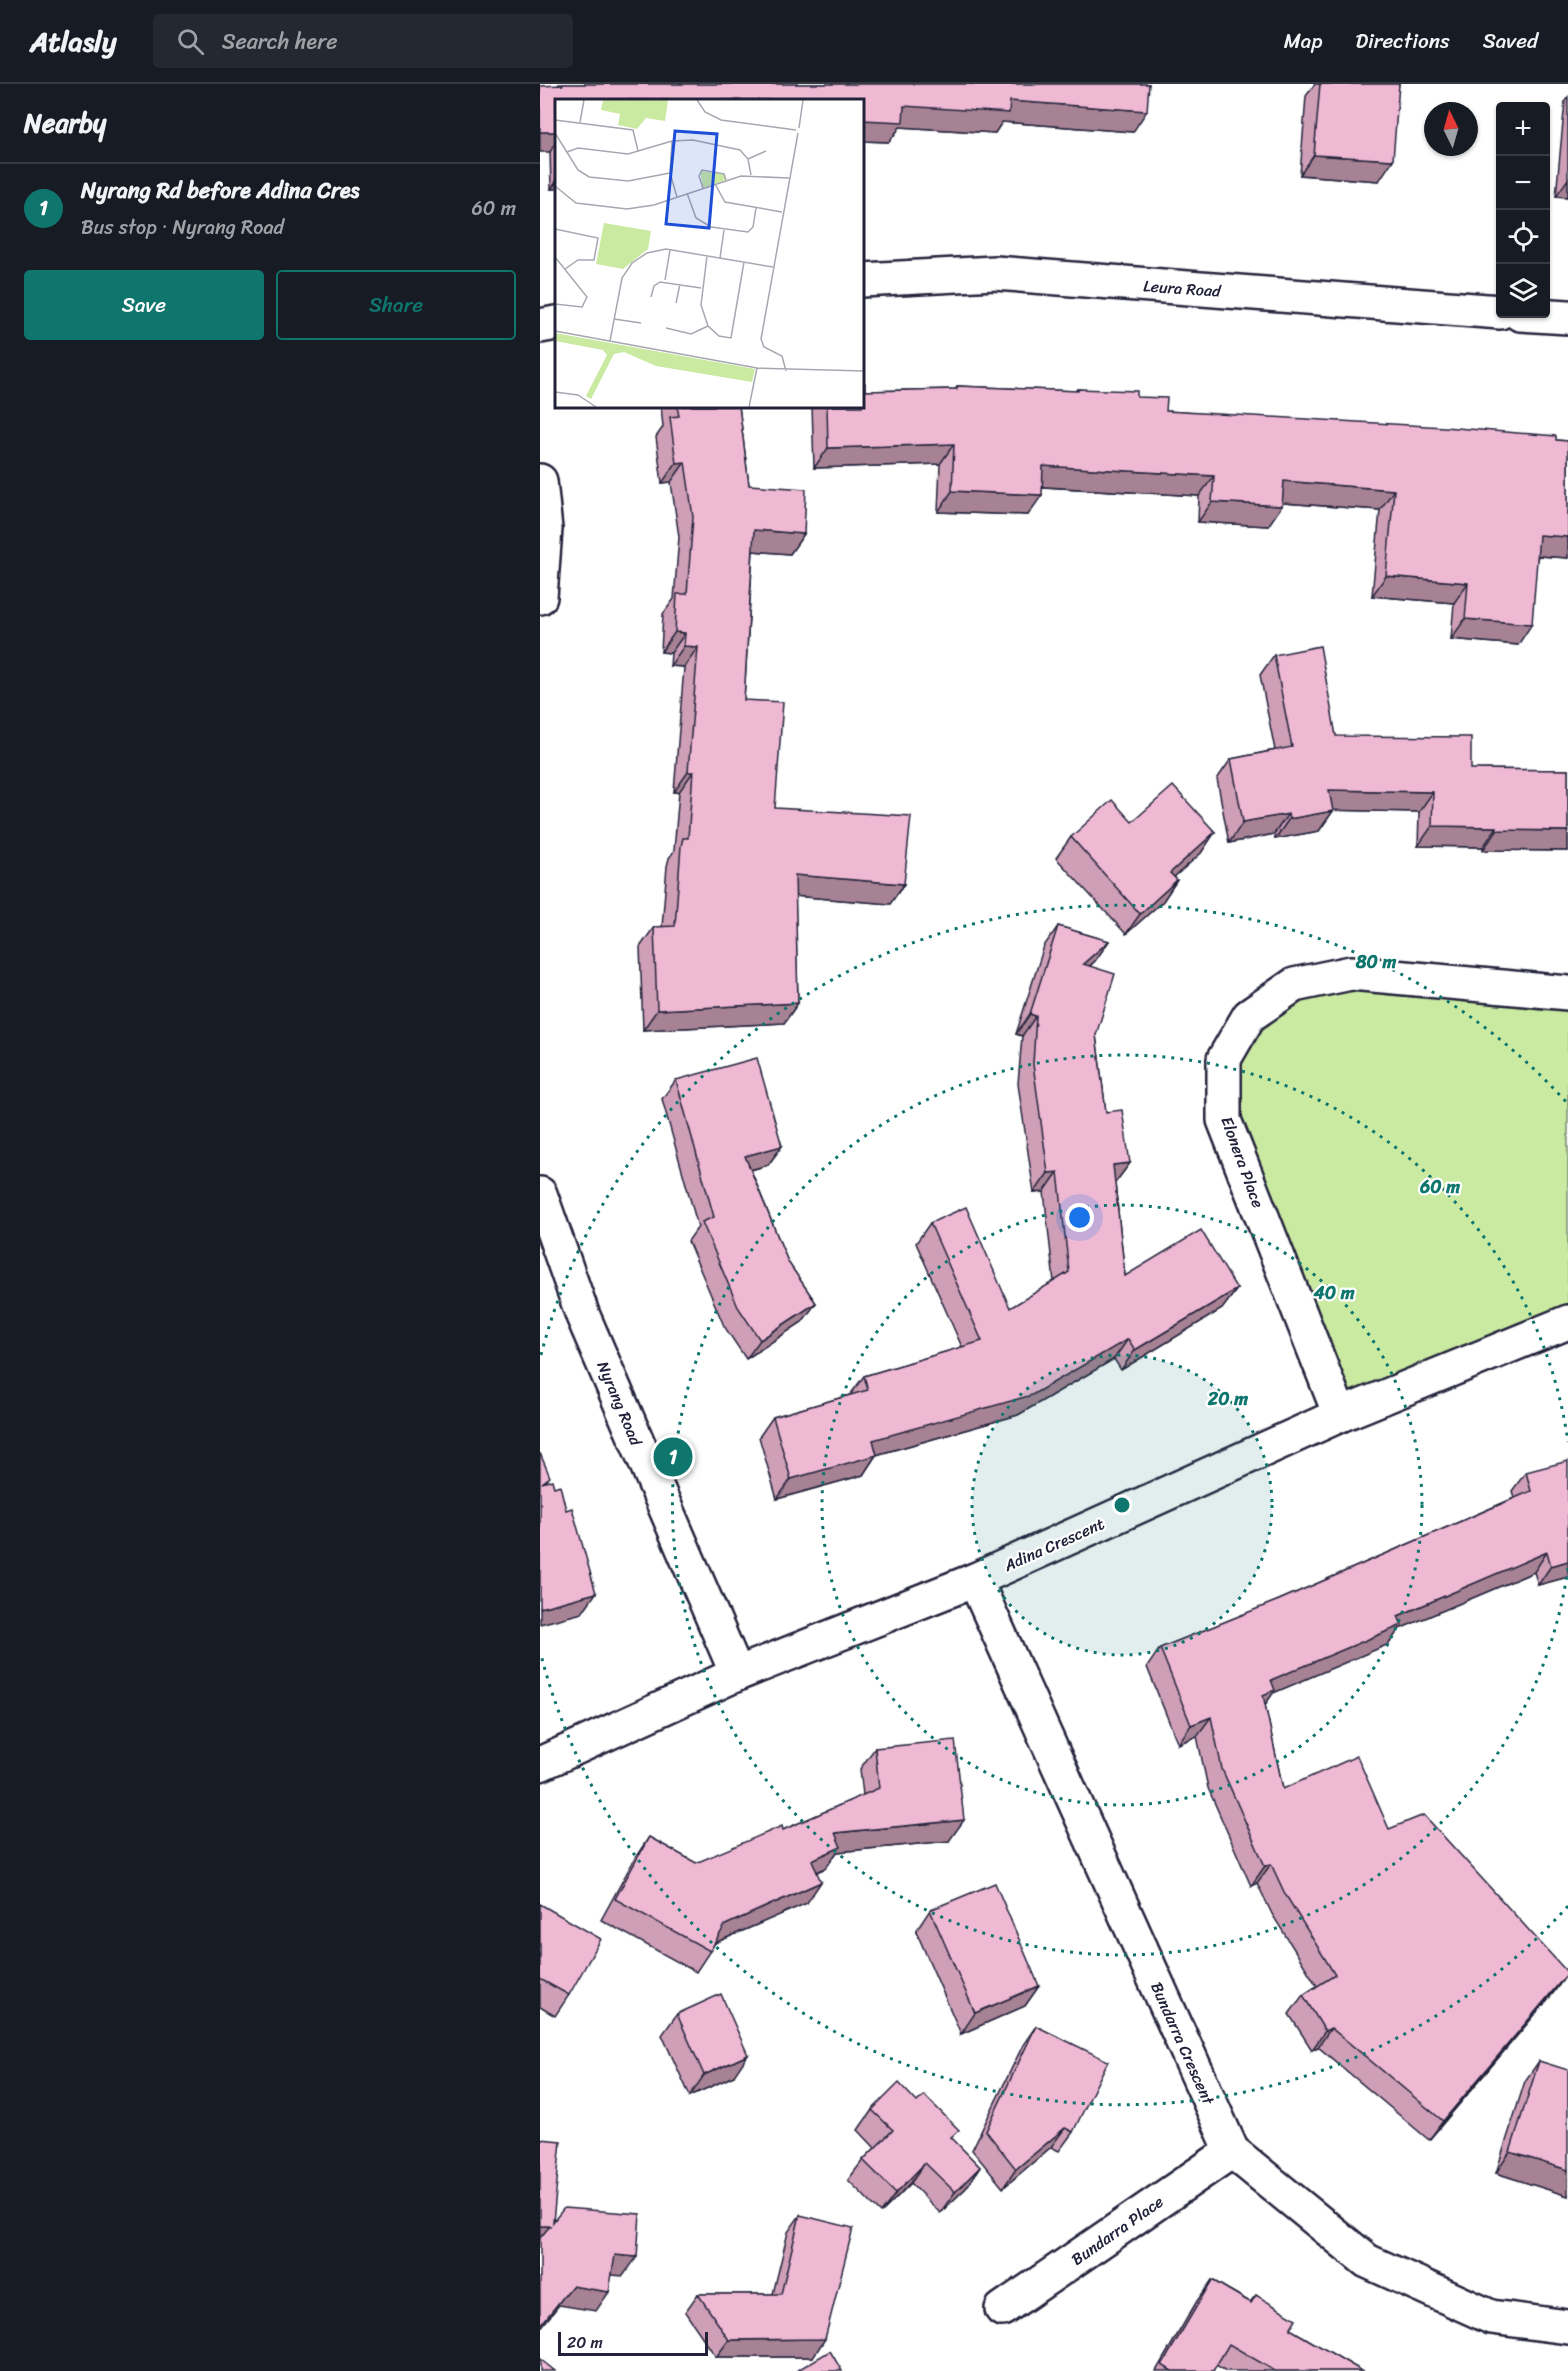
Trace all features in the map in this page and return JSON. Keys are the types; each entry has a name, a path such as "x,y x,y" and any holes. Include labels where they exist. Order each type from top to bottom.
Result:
{"street":[{"name":"Leura Road","path":"864,280 995,273 1496,312"},
{"path":"1550,316 1568,317"},
{"path":"540,326 555,323"},
{"path":"540,481 545,529 540,597"},
{"name":"Elonera Place","path":"1340,1415 1224,1120 1224,1059 1250,1016 1294,985 1352,973 1568,993"},
{"name":"Nyrang Road","path":"540,1194 583,1316 737,1674"},
{"name":"Adina Crescent","path":"540,1764 737,1674 975,1580 1340,1415 1568,1323"},
{"name":"Bundarra Crescent","path":"975,1580 1232,2151 1367,2261 1491,2317 1568,2327"},
{"name":"Bundarra Place","path":"1002,2309 1232,2151"}],"green space":[{"path":"1294,985 1568,993 1568,1322 1340,1415 1224,1120 1241,1031"}],"building":[{"path":"1149,84 1147,111 1010,101 1009,113 904,106 903,122 864,120 864,99 555,99 555,132 540,132 540,86"},
{"path":"1320,84 1399,84 1393,160 1314,155"},
{"path":"864,383 865,391 957,389 957,386 1137,391 1137,397 1167,398 1166,411 1444,427 1556,436 1556,440 1568,441 1568,537 1539,535 1532,624 1465,619 1468,583 1386,576 1394,490 1284,481 1282,506 1212,502 1214,476 1043,466 1042,495 952,491 954,444 828,448 827,408 864,408"},
{"path":"677,408 739,408 749,485 806,489 804,534 754,530 744,700 783,702 775,808 911,816 904,884 795,875 798,1003 657,1010 654,927 675,926 681,846 683,838 688,838 693,772 688,772 698,647 684,646 685,633 675,632 677,594 687,594 693,517 685,462 676,463 670,417 679,416"},
{"path":"1320,646 1336,736 1471,737 1471,769 1568,770 1568,831 1432,826 1433,792 1329,790 1333,811 1289,819 1288,814 1243,822 1231,759 1292,747 1274,655"},
{"path":"1173,786 1215,832 1170,873 1177,880 1140,914 1071,837 1112,800 1132,822"},
{"path":"1058,926 1109,941 1083,964 1115,974 1096,1035 1106,1112 1122,1110 1130,1163 1113,1165 1125,1276 1201,1230 1237,1289 1135,1350 1128,1339 1032,1395 873,1440 877,1455 791,1479 773,1417 868,1390 864,1376 982,1341 930,1223 966,1207 1010,1308 1069,1272 1058,1172 1048,1173 1033,1064 1036,1016 1030,1014"},
{"path":"757,1058 782,1146 745,1156 788,1262 816,1303 760,1340 738,1307 702,1222 714,1217 676,1080"},
{"path":"540,1453 550,1477 542,1483 552,1480 554,1487 560,1485 566,1510 572,1508 596,1593 540,1608"},
{"path":"1568,1461 1568,1561 1551,1566 1547,1552 1398,1616 1402,1625 1271,1680 1275,1690 1263,1695 1283,1789 1357,1756 1389,1829 1424,1815 1568,1973 1443,2121 1331,2028 1325,2031 1303,1995 1335,1975 1285,1894 1271,1864 1265,1866 1222,1769 1211,1717 1191,1725 1160,1648 1279,1600 1531,1491 1526,1472"},
{"path":"955,1740 964,1820 835,1833 841,1847 812,1860 821,1882 725,1925 710,1951 615,1899 649,1837 696,1863 782,1826 783,1830 879,1788 875,1748"},
{"path":"995,1883 1039,1986 975,2013 930,1910"},
{"path":"540,1904 601,1939 569,1995 540,1979"},
{"path":"721,1994 748,2055 704,2075 677,2014"},
{"path":"1036,2026 1108,2061 1073,2132 1065,2128 1016,2169 986,2131"},
{"path":"1539,2061 1568,2070 1568,2170 1510,2152"},
{"path":"899,2083 917,2102 924,2095 959,2130 951,2137 980,2167 955,2192 925,2163 896,2193 863,2160 893,2130 872,2110"},
{"path":"540,2139 561,2141 553,2222 564,2208 640,2214 637,2257 615,2255 609,2292 572,2286 540,2326 540,2238 550,2226 540,2226"},
{"path":"800,2215 853,2228 825,2339 729,2340 698,2294 781,2294"},
{"path":"1212,2280 1251,2303 1256,2295 1296,2319 1290,2329 1362,2371 1275,2371 1229,2344 1213,2371 1172,2371 1162,2365"},
{"path":"830,2351 842,2371 796,2371"},
{"path":"540,2359 555,2371 540,2371"}],"place":[{"name":"Nyrang Rd before Adina Cres","path":"673,1457"}]}
